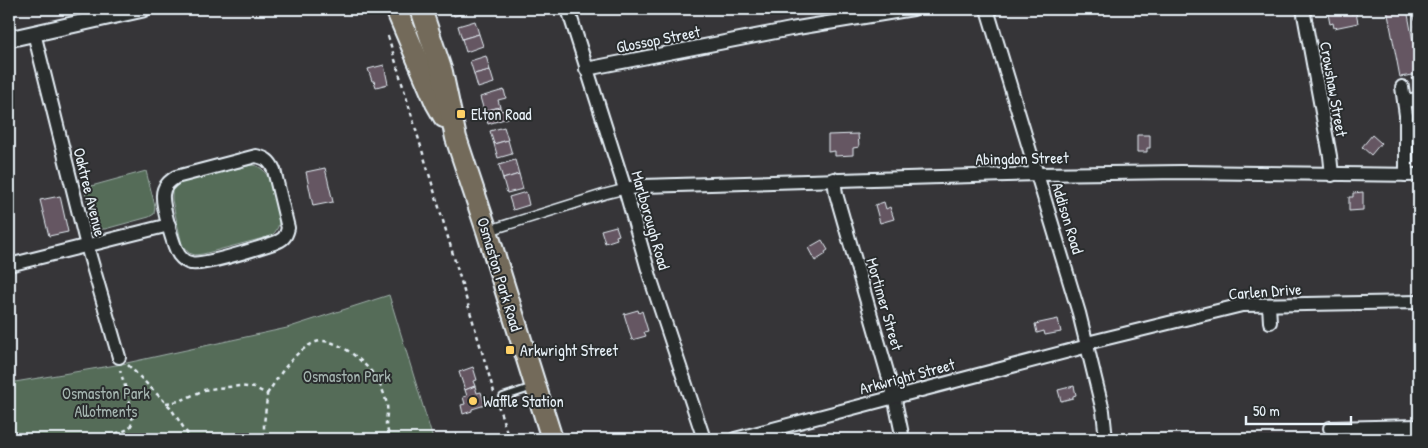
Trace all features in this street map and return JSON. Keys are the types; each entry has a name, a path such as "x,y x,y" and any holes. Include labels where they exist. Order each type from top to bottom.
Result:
{"highway":[{"name":"Osmaston Park Road","path":"396,9 436,103 456,138"},
{"name":"Osmaston Park Road","path":"421,9 442,72 456,138 552,439"}],"street":[{"path":"9,39 121,11 143,9"},
{"name":"Marlborough Road","path":"568,9 625,189 651,280 704,439"},
{"name":"Glossop Street","path":"586,69 791,29 913,9"},
{"name":"Addison Road","path":"987,9 1088,344 1106,439"},
{"name":"Crowshaw Street","path":"1303,9 1332,175"},
{"name":"Oaktree Avenue","path":"34,33 87,246 118,357"},
{"path":"1402,87 1413,174"},
{"path":"1404,101 1419,99"},
{"path":"256,156 264,157 271,162 288,228 286,235 280,241 193,264 184,261 178,254 169,225 163,194 170,181 176,177 256,156"},
{"name":"Abingdon Street","path":"625,189 643,186 834,179 1038,174 1181,172 1332,175 1413,174"},
{"name":"Mortimer Street","path":"834,179 836,194 894,396 903,439"},
{"path":"487,231 625,189"},
{"path":"9,266 169,225"},
{"name":"Carlen Drive","path":"1088,344 1242,305 1419,302"},
{"path":"1269,305 1270,322"},
{"name":"Arkwright Street","path":"735,439 1088,344"},
{"path":"1330,428 1419,426"}],"lane":[{"path":"503,397 534,387"}],"path":[{"path":"1414,9 1419,38"},
{"path":"387,33 509,439"},
{"path":"264,439 266,394 280,374 298,354 314,343 322,341 329,341 353,355 366,365 374,375 387,406 386,424 390,439"},
{"path":"118,357 166,403 191,439"},
{"path":"84,439 124,431 133,422 131,406 117,360 118,357"},
{"path":"166,403 180,401 204,390 217,388 240,386 255,388 266,394"}],"green space":[{"path":"252,165 259,167 269,178 279,220 276,231 271,236 203,254 195,255 189,253 182,245 172,200 174,187 188,180"},
{"path":"146,171 155,206 154,214 105,229 98,229 94,226 84,188"},
{"name":"Osmaston Park","path":"389,295 433,439 9,439 9,383 122,364 287,328"}],"building":[{"path":"450,9 478,9 454,16"},
{"path":"1350,9 1351,14 1356,13 1358,23 1334,28 1333,23 1330,24 1328,14"},
{"path":"1387,9 1407,9 1419,74 1400,77"},
{"path":"475,21 479,34 462,39 458,26"},
{"path":"479,34 483,46 466,52 462,39"},
{"path":"486,56 490,70 474,74 470,61"},
{"path":"384,65 388,84 376,87 368,69"},
{"path":"490,70 494,83 478,88 474,74"},
{"path":"504,90 506,98 498,100 500,107 484,111 480,97"},
{"path":"500,107 501,111 509,109 511,117 488,124 484,111"},
{"path":"504,127 508,140 494,144 490,131"},
{"path":"858,134 859,147 853,148 853,155 835,156 835,151 828,152 828,135"},
{"path":"1137,135 1150,135 1150,148 1147,148 1147,152 1137,152"},
{"path":"1372,135 1381,143 1371,155 1362,147"},
{"path":"508,140 512,154 498,158 494,144"},
{"path":"515,160 519,174 503,179 499,165"},
{"path":"325,168 333,202 313,206 306,172"},
{"path":"519,174 523,189 507,193 503,179"},
{"path":"526,192 529,205 513,210 509,197"},
{"path":"1363,192 1363,210 1349,211 1349,197 1353,197 1353,193"},
{"path":"60,196 68,232 49,236 40,200"},
{"path":"884,202 886,209 890,207 894,219 880,223 875,205"},
{"path":"616,226 619,235 616,236 617,239 605,243 601,230"},
{"path":"822,240 828,250 825,252 826,254 815,261 808,248"},
{"path":"638,310 639,313 642,311 648,331 644,332 646,336 632,340 624,314"},
{"path":"1058,319 1061,332 1045,335 1044,331 1037,333 1035,324"},
{"path":"473,367 477,380 473,381 475,386 465,390 459,372"},
{"path":"475,386 477,393 481,392 485,405 463,414 461,405 465,404 463,397 467,396 465,390"},
{"path":"1074,386 1076,395 1073,398 1061,401 1058,390"}],"place":[{"name":"Elton Road","path":"461,114"},
{"name":"Arkwright Street","path":"510,350"},
{"name":"Waffle Station","path":"473,401"}],"park label":[{"name":"Osmaston Park Allotments","path":"106,402"}]}
